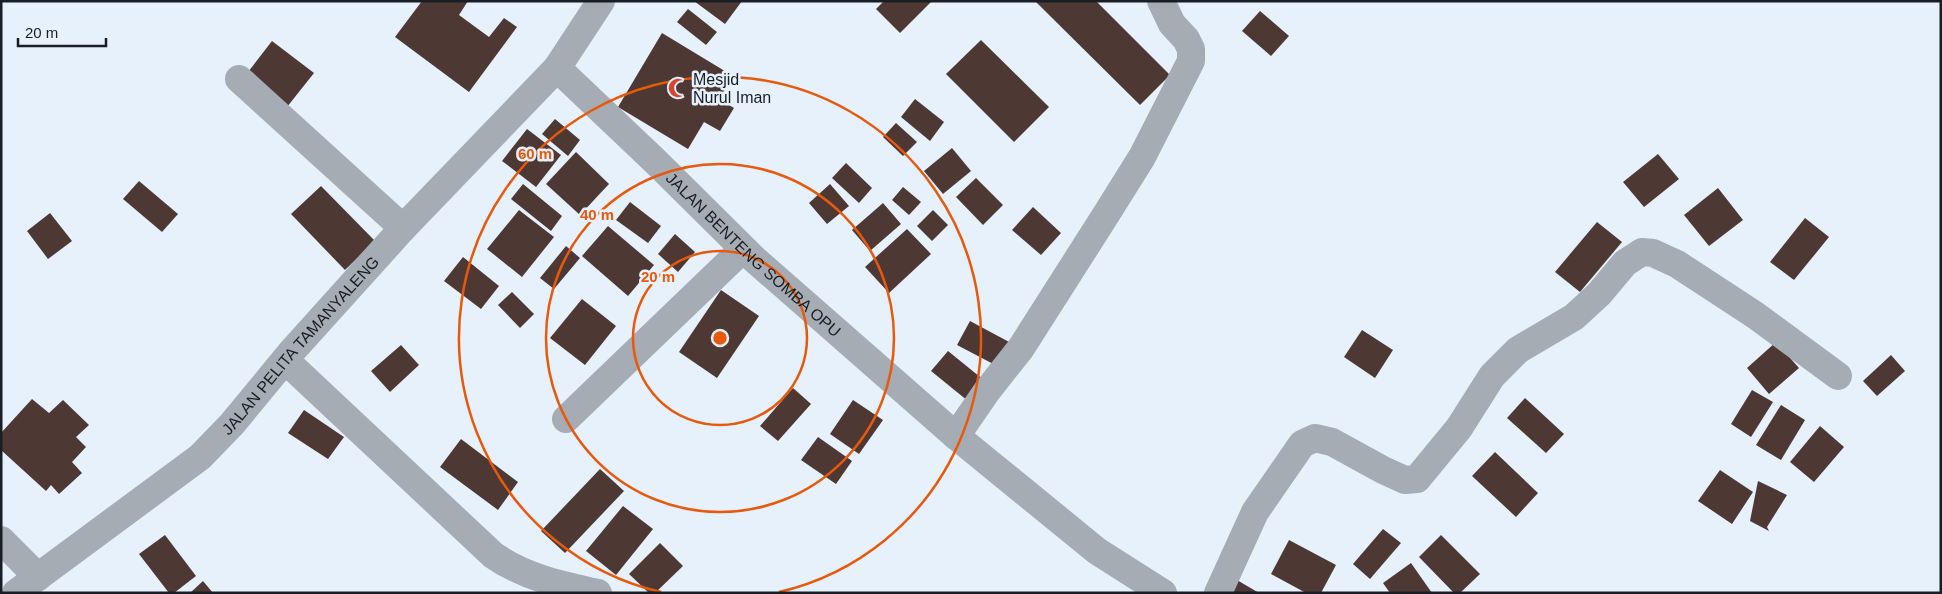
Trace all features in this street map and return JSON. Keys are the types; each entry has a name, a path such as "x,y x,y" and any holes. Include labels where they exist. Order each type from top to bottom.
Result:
{"street":[{"name":"JALAN PELITA TAMANYALENG","path":"16,593 200,457 232,424 285,360 403,228 557,68 601,1"},
{"path":"956,436 987,391 1021,348 1102,221 1142,157 1191,61 1191,49 1186,39 1172,24 1161,1"},
{"name":"JALAN BENTENG SOMBA OPU","path":"557,68 743,249 956,436 1097,550 1162,593"},
{"path":"239,79 403,228"},
{"path":"566,419 743,249"},
{"path":"1218,593 1255,512 1302,444 1315,438 1332,442 1405,480 1417,479 1459,428 1492,376 1518,350 1574,316 1599,294 1625,263 1642,252 1653,253 1677,264 1755,315 1838,376"},
{"path":"285,360 494,555 510,567 539,578 598,593"},
{"path":"1,540 38,577"}],"building":[{"path":"422,1 468,1 459,15 489,37 504,18 517,27 469,92 395,37"},
{"path":"694,1 742,1 725,24"},
{"path":"884,1 932,1 900,33 876,9"},
{"path":"1035,1 1096,1 1170,75 1140,105"},
{"path":"688,9 717,32 706,45 677,22"},
{"path":"1260,11 1289,36 1271,56 1242,31"},
{"name":"Mesjid Nurul Iman","path":"662,33 733,76 719,99 734,108 720,131 704,122 688,149 618,107"},
{"path":"981,40 1049,107 1014,142 946,74"},
{"path":"272,41 314,73 287,107 245,76"},
{"path":"915,99 944,122 930,141 901,117"},
{"path":"555,119 580,140 568,156 542,134"},
{"path":"896,123 917,142 903,156 883,137"},
{"path":"527,129 561,155 536,187 502,161"},
{"path":"952,148 971,171 943,194 924,171"},
{"path":"576,152 609,184 580,215 546,184"},
{"path":"1658,154 1679,179 1644,207 1623,182"},
{"path":"846,163 872,188 859,203 832,178"},
{"path":"976,178 1003,205 983,225 956,197"},
{"path":"139,181 178,214 162,232 123,199"},
{"path":"523,184 562,216 551,231 511,199"},
{"path":"830,184 849,206 827,224 809,203"},
{"path":"321,186 375,241 345,270 291,214"},
{"path":"903,187 921,202 909,215 892,200"},
{"path":"1718,188 1743,220 1709,246 1684,215"},
{"path":"630,202 661,226 648,243 616,220"},
{"path":"883,203 901,224 870,251 852,230"},
{"path":"1033,207 1061,233 1041,255 1012,230"},
{"path":"519,210 554,237 522,277 487,249"},
{"path":"933,210 948,225 932,241 917,226"},
{"path":"50,213 72,241 48,259 27,231"},
{"path":"1805,218 1829,237 1794,280 1770,262"},
{"path":"1597,222 1622,242 1580,292 1555,272"},
{"path":"608,226 654,265 628,296 582,256"},
{"path":"907,229 931,254 889,293 865,267"},
{"path":"675,234 695,252 678,272 658,254"},
{"path":"566,246 580,258 554,289 540,278"},
{"path":"463,257 499,286 481,309 444,281"},
{"path":"721,290 759,316 717,378 679,352"},
{"path":"512,292 534,314 520,328 498,305"},
{"path":"582,299 616,326 585,365 550,338"},
{"path":"970,321 1011,343 999,367 957,345"},
{"path":"1362,330 1393,350 1375,378 1344,357"},
{"path":"1776,342 1799,368 1769,394 1747,368"},
{"path":"401,345 419,365 390,392 371,371"},
{"path":"948,351 985,381 968,401 931,371"},
{"path":"1891,355 1905,371 1877,396 1863,381"},
{"path":"793,388 811,404 778,441 760,426"},
{"path":"1752,390 1773,402 1751,437 1731,424"},
{"path":"1525,398 1564,434 1546,453 1507,418"},
{"path":"32,399 49,413 63,400 89,425 76,437 86,447 72,462 82,473 59,494 51,485 46,491 1,450 1,433"},
{"path":"853,400 883,420 859,454 830,434"},
{"path":"1781,405 1805,420 1781,460 1756,445"},
{"path":"304,410 344,437 328,459 288,433"},
{"path":"1820,426 1844,447 1814,482 1790,462"},
{"path":"818,437 852,461 836,484 801,460"},
{"path":"461,439 518,482 498,510 440,467"},
{"path":"1495,452 1538,493 1516,517 1472,476"},
{"path":"600,469 624,491 565,553 541,531"},
{"path":"1720,470 1753,492 1732,524 1698,501"},
{"path":"1758,481 1787,495 1767,527 1769,531 1750,521"},
{"path":"623,506 653,529 616,575 586,551"},
{"path":"1383,529 1401,543 1370,579 1353,564"},
{"path":"165,535 196,576 174,593 169,593 139,554"},
{"path":"1441,535 1480,574 1460,593 1454,593 1419,557"},
{"path":"1289,540 1336,565 1321,593 1306,593 1271,574"},
{"path":"660,543 683,566 655,593 649,593 629,574"},
{"path":"1411,563 1432,593 1390,593 1383,583"},
{"path":"1237,580 1259,593 1229,593"},
{"path":"203,581 213,593 190,593"}],"place":[{"name":"Mesjid Nurul Iman","path":"678,88"}]}
